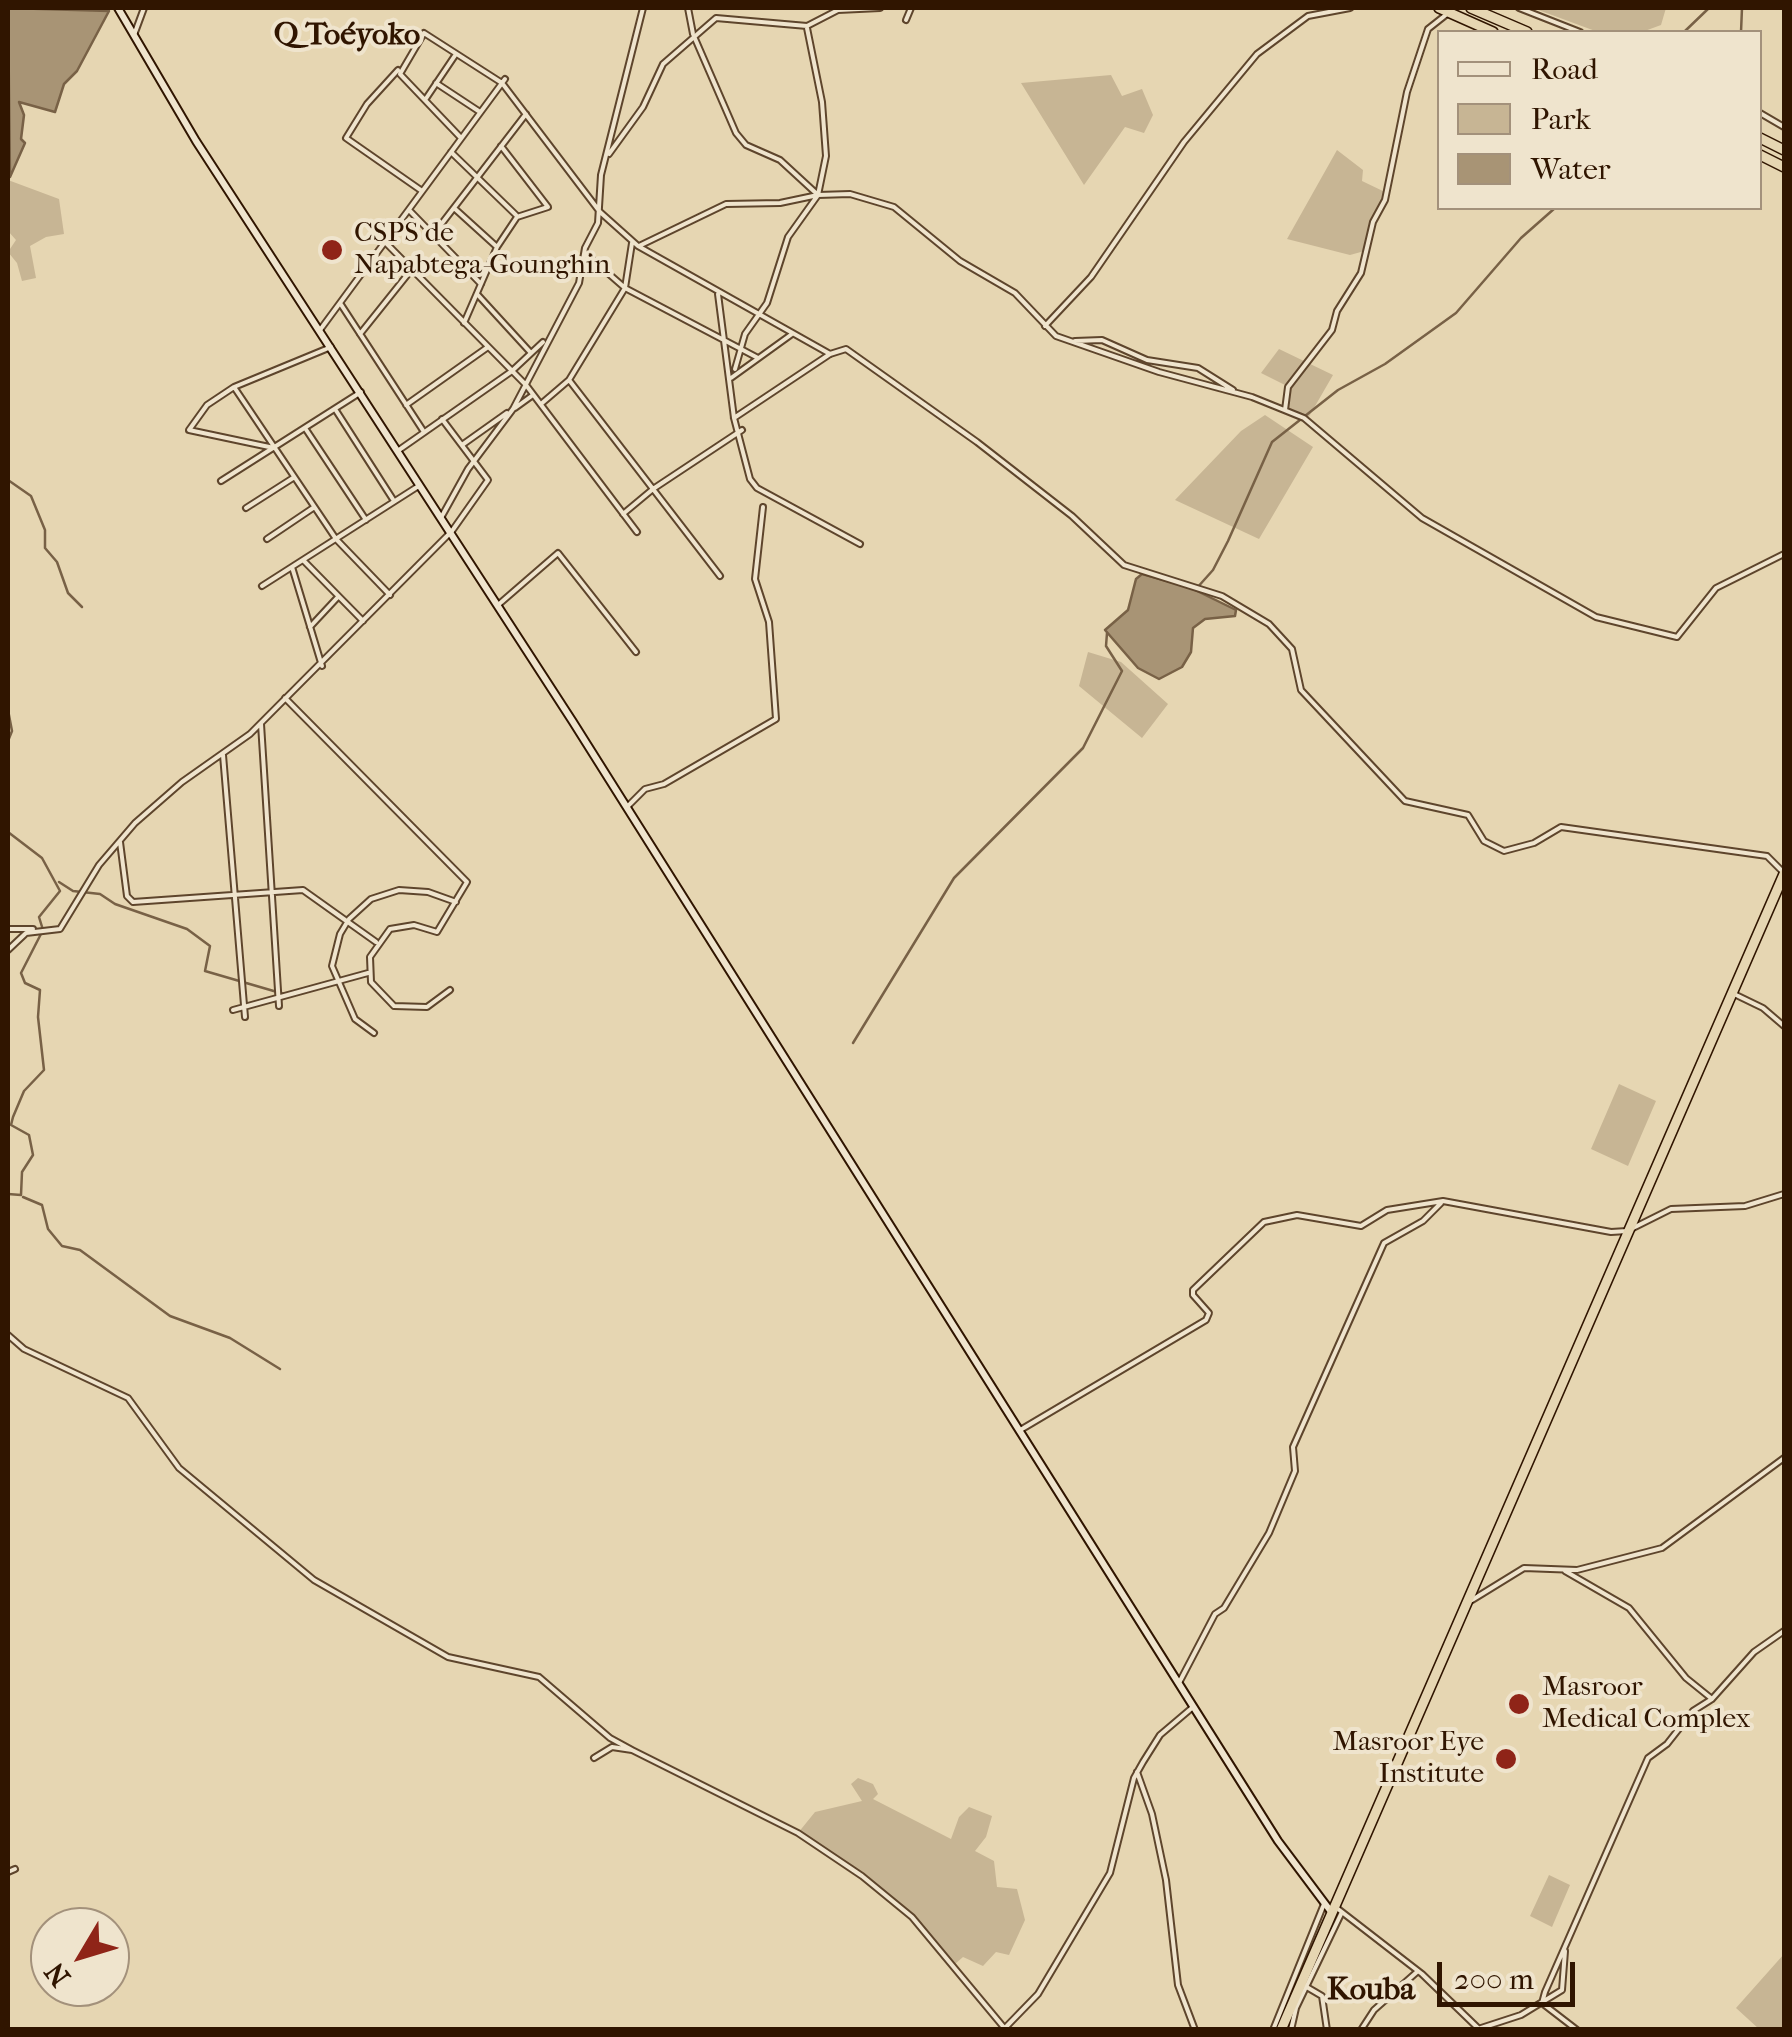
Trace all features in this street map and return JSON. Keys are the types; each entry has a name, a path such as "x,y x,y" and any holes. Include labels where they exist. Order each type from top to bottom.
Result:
{"highway":[{"path":"1439,8 1489,30"},
{"path":"1471,8 1521,30"},
{"path":"1281,2030 1784,873"}],"street":[{"path":"118,8 196,141 452,531 1022,1429 1278,1841 1333,1908 1418,1971 1478,2029 1520,2015 1562,1990 1565,1951"},
{"path":"134,35 144,8"},
{"path":"442,516 474,461 512,410 546,339 579,283 584,253 600,212 606,158 644,8"},
{"path":"688,8 694,36 736,133 746,145 780,160 818,195"},
{"path":"606,158 637,118 663,64 716,18 806,26 838,10 880,8"},
{"path":"906,20 911,8"},
{"path":"1045,326 1092,277 1184,142 1257,54 1308,16 1350,8"},
{"path":"1519,8 1575,30"},
{"path":"1285,410 1288,386 1332,330 1337,311 1361,273 1372,222 1385,200 1407,92 1428,29 1450,12"},
{"path":"735,369 740,348 772,289 782,248 818,195 826,156 822,102 806,26"},
{"path":"422,191 346,138 424,33 504,81 600,212 632,242 830,354"},
{"path":"424,100 457,52"},
{"path":"400,69 461,138"},
{"path":"320,330 504,81"},
{"path":"436,83 480,112"},
{"path":"1762,113 1784,127"},
{"path":"433,235 526,114"},
{"path":"464,323 497,247 517,217 544,211 548,203 502,146"},
{"path":"451,152 517,217"},
{"path":"638,246 726,204 780,203 818,195 850,194 894,207 960,261 1015,293 1045,326 1070,341 1285,410 1334,440 1432,525 1603,620 1677,637 1716,588 1784,554"},
{"path":"454,208 497,247"},
{"path":"408,210 481,284"},
{"path":"385,242 526,385 637,532"},
{"path":"540,404 569,380 625,288 632,242"},
{"path":"584,253 625,288 758,358"},
{"path":"360,334 412,270"},
{"path":"477,294 532,353"},
{"path":"718,294 734,418 757,488 860,544"},
{"path":"340,304 424,432"},
{"path":"729,379 792,334"},
{"path":"398,450 512,371 546,339"},
{"path":"1070,341 1102,340 1147,360 1198,368 1237,393"},
{"path":"274,448 190,430 207,405 234,386 332,347"},
{"path":"406,405 488,347"},
{"path":"734,418 830,354 846,349 966,432 1072,516 1124,566 1222,596 1269,624 1292,648 1300,690 1405,801 1468,815 1484,841 1504,851 1530,845 1561,826 1767,856 1784,873"},
{"path":"569,380 720,576"},
{"path":"234,386 336,539 390,595"},
{"path":"221,482 361,392"},
{"path":"462,445 534,395"},
{"path":"336,409 394,501"},
{"path":"8,950 26,933 60,929 87,882 120,840 182,782 261,724 452,531 488,480 442,420"},
{"path":"305,428 366,520"},
{"path":"623,514 653,488 739,432"},
{"path":"246,508 294,477"},
{"path":"262,586 421,484"},
{"path":"267,538 314,507"},
{"path":"627,807 645,789 664,784 776,719 769,622 755,579 763,507"},
{"path":"498,606 558,553 636,652"},
{"path":"303,560 364,622"},
{"path":"292,567 322,666"},
{"path":"310,628 339,596"},
{"path":"285,698 468,882 438,932 401,926 376,942 368,973 377,992 402,1008 427,1008 450,990"},
{"path":"261,724 279,1006"},
{"path":"223,755 246,1018"},
{"path":"120,840 126,896 134,902 303,890 376,942"},
{"path":"374,1033 355,1019 332,966 348,919 371,898 399,890 428,892 456,902"},
{"path":"8,929 38,931"},
{"path":"233,1010 368,973"},
{"path":"1732,993 1763,1008 1784,1026"},
{"path":"1022,1429 1206,1320 1209,1313 1192,1292 1262,1224 1296,1214 1361,1226 1386,1210 1443,1202 1582,1230 1627,1231 1671,1210 1744,1206 1784,1194"},
{"path":"1180,1681 1215,1614 1268,1532 1296,1468 1293,1448 1384,1243 1423,1221 1443,1202"},
{"path":"8,1335 24,1349 128,1398 180,1468 314,1580 448,1657 539,1678 610,1738 798,1832 862,1876 933,1938 1005,2029 1038,1994 1110,1872 1137,1772 1160,1736 1196,1706"},
{"path":"1464,1605 1524,1568 1565,1571 1662,1548 1784,1458"},
{"path":"1565,1571 1629,1608 1686,1678 1712,1698"},
{"path":"1542,2003 1648,1758 1668,1744 1693,1711 1712,1698 1754,1652 1784,1631"},
{"path":"594,1758 612,1747 632,1750"},
{"path":"1137,1772 1152,1814 1166,1880 1178,1985 1195,2030"},
{"path":"8,1872 15,1869"},
{"path":"1273,2030 1333,1908"},
{"path":"1361,2030 1374,2010 1418,1971"},
{"path":"1291,2030 1303,1985 1322,1996 1327,2030"},
{"path":"1542,2003 1576,2030"}],"green space":[{"path":"1533,8 1666,8 1661,25 1647,30 1593,30"},
{"path":"1111,75 1122,96 1142,89 1153,115 1144,133 1125,127 1084,185 1021,83"},
{"path":"1337,150 1363,170 1362,181 1387,193 1373,222 1368,250 1350,255 1287,239"},
{"path":"8,180 59,199 64,234 46,237 30,246 36,278 22,281 17,263 8,252 16,240 8,231"},
{"path":"1279,349 1333,375 1307,420 1285,410 1287,386 1261,373"},
{"path":"1265,415 1313,447 1259,539 1175,500 1241,431"},
{"path":"1088,652 1121,662 1168,704 1142,738 1079,686"},
{"path":"1619,1084 1656,1101 1628,1166 1591,1149"},
{"path":"858,1778 873,1784 878,1794 873,1799 951,1839 959,1817 969,1807 992,1816 986,1837 975,1851 994,1861 997,1887 1017,1889 1025,1920 1009,1955 996,1952 983,1966 963,1957 955,1964 883,1893 798,1833 815,1812 862,1801 851,1784"},
{"path":"1549,1875 1570,1885 1552,1927 1530,1916"},
{"path":"1784,1954 1784,2029 1759,2029 1736,2008"}],"water":[{"path":"8,8 109,11 77,71 64,84 55,112 19,102 24,115 21,139 25,143 10,177"},
{"path":"1142,574 1189,587 1236,610 1235,616 1205,619 1193,628 1191,652 1182,667 1159,679 1138,668 1105,630 1128,610 1136,579"}],"waterway":[{"path":"1686,30 1709,8"},
{"path":"1741,30 1742,8"},
{"path":"1196,589 1213,570 1228,541 1272,442 1338,390 1385,364 1456,313 1521,238 1553,210"},
{"path":"8,480 31,496 45,530 45,548 57,562 68,593 82,607"},
{"path":"853,1043 954,878 1083,748 1122,671 1106,646 1107,633"},
{"path":"8,710 12,731 8,741"},
{"path":"8,832 42,858 60,891 39,917 43,930 21,973 25,983 40,990 38,1017 44,1070 24,1091 13,1117 11,1125 29,1135 33,1155 22,1172 21,1195 8,1194"},
{"path":"59,882 73,891 100,894 115,904 187,929 210,946 205,971 284,994"},
{"path":"23,1197 42,1205 48,1229 62,1246 80,1250 170,1316 230,1338 280,1369"}],"place":[{"name":"CSPS de Napabtega-Gounghin","path":"332,250"},
{"name":"Masroor Medical Complex","path":"1519,1704"},
{"name":"Masroor Eye Institute","path":"1506,1759"}],"district":[{"name":"Q Toéyoko","path":"347,36"},
{"name":"Kouba","path":"1371,1991"}]}
